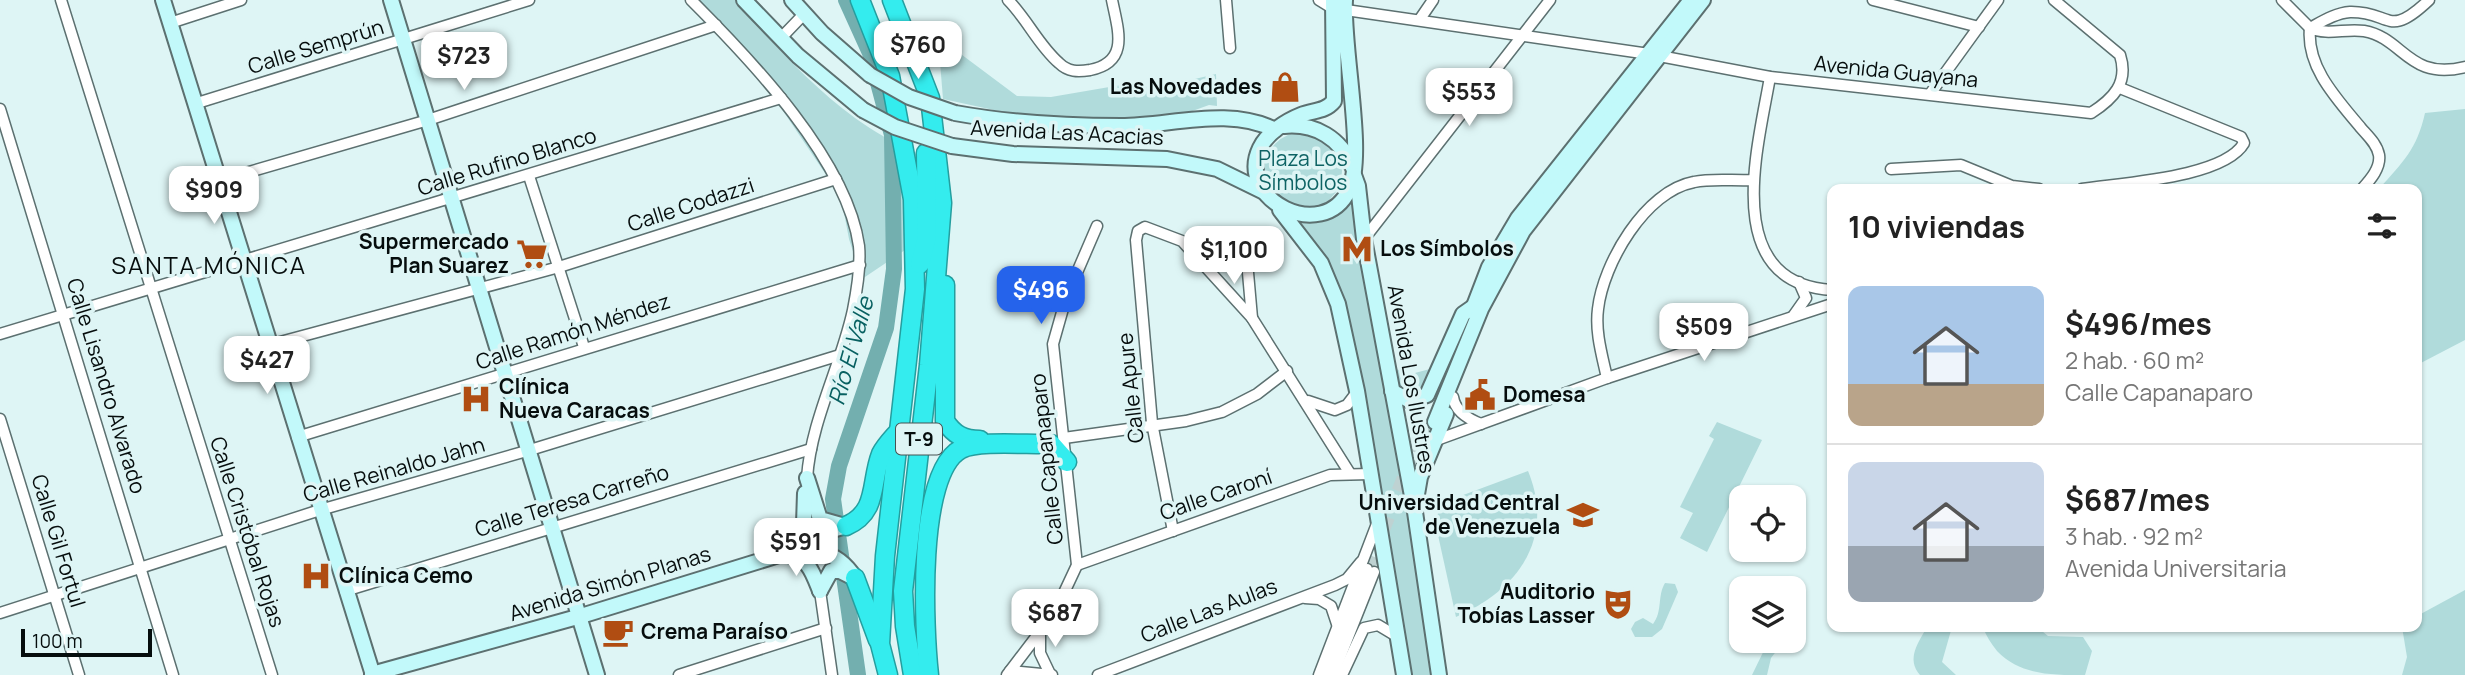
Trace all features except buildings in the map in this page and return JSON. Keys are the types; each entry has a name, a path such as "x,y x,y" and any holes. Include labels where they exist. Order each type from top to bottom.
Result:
{"highway":[{"name":"T-9","path":"860,0 883,56 892,89 913,199 915,289 898,432 880,644"},
{"path":"880,0 914,78 922,113 927,158 927,237 915,289"},
{"name":"T-9","path":"892,0 930,98 942,203 945,421 957,435 966,440 1064,438"},
{"name":"T-9","path":"913,675 905,626 904,591 929,365 942,203"},
{"path":"846,526 868,508 882,453 898,432"},
{"path":"929,675 926,558 930,518 946,464 954,454 971,446 1051,444 1067,462"},
{"name":"T-9","path":"855,578 880,644 887,675"}],"street":[{"name":"Calle Cristóbal Rojas","path":"61,0 272,675"},
{"path":"163,0 371,675"},
{"path":"170,23 241,0"},
{"path":"391,0 580,612 597,675"},
{"name":"Calle Semprún","path":"194,104 529,0"},
{"path":"691,0 781,98 836,179 850,207 860,265 853,311 811,449 804,485 804,524 791,542"},
{"name":"Avenida Las Acacias","path":"744,0 819,76 863,110 895,128 952,146 1013,154 1167,159 1217,169 1265,193"},
{"name":"Avenida Las Acacias","path":"792,0 870,75 909,97 955,113 1007,121 1080,125 1248,120 1278,128"},
{"path":"1008,0 1060,65 1075,71 1103,67 1115,55 1119,36 1112,0"},
{"path":"1226,0 1230,48"},
{"path":"1420,19 1433,0"},
{"path":"1364,239 1550,0"},
{"path":"1654,55 1690,0"},
{"path":"1432,420 1477,308 1489,267 1518,219 1703,0"},
{"path":"1872,0 1979,27"},
{"path":"1930,94 1998,0"},
{"path":"2054,0 2120,55 2124,67 2120,88 2241,137 2244,143 2231,157 2201,170 2113,184"},
{"path":"2282,0 2310,28 2320,33 2365,31 2378,36 2412,62 2446,70 2465,67"},
{"path":"2310,28 2333,16 2352,12 2389,22 2402,21 2429,0"},
{"path":"1335,3 1334,101 1329,107 1300,115 1278,128 1261,145 1256,164 1265,193 1315,253 1338,304 1357,391 1404,675"},
{"name":"Avenida Guayana","path":"1335,3 1521,36 1654,55 1770,77 2091,113 2110,101 2120,88"},
{"name":"Avenida Los Ilustres","path":"1335,3 1364,239 1415,512 1439,675"},
{"path":"780,38 804,14"},
{"path":"218,181 428,120 716,25"},
{"path":"2310,28 2308,43 2317,69 2374,143 2379,157 2373,177 2367,184"},
{"path":"1770,77 1753,180 1757,235 1771,259 1804,288 1807,298 1803,307 1791,318"},
{"name":"Calle Rufino Blanco","path":"0,334 452,200 781,98"},
{"name":"Calle Lisandro Alvarado","path":"0,109 173,675"},
{"path":"1276,203 1297,215 1321,214 1344,198 1354,172 1346,153 1327,135 1302,125 1278,128"},
{"path":"1891,169 1961,165 2007,184"},
{"path":"528,176 584,347"},
{"name":"Calle Codazzi","path":"479,288 559,267 836,179"},
{"path":"1607,378 1598,335 1598,310 1602,285 1614,257 1629,234 1645,214 1681,186 1694,182 1753,180"},
{"name":"Calle Capanaparo","path":"1009,673 1067,592 1077,565 1053,344 1066,298 1097,226"},
{"name":"Calle Apure","path":"1173,531 1152,423 1136,240 1138,231 1145,227 1182,241 1252,318"},
{"path":"1246,250 1252,318 1349,472"},
{"name":"Calle Ramón Méndez","path":"297,436 860,265"},
{"path":"1795,279 1827,289"},
{"path":"269,345 479,288"},
{"path":"1434,442 1607,378 1827,306"},
{"path":"1392,391 1410,401 1427,395 1463,314 1477,308"},
{"path":"1415,512 1420,477 1481,323 1477,308"},
{"name":"Calle Reinaldo Jahn","path":"0,613 320,510 530,450 840,355"},
{"path":"1064,438 1152,423 1186,421 1222,412 1257,394 1287,371"},
{"path":"1305,399 1335,411 1347,405 1357,391"},
{"path":"1453,397 1462,414 1481,424"},
{"name":"Calle Gil Fortul","path":"0,419 79,675"},
{"name":"Calle Teresa Carreño","path":"345,591 811,449"},
{"name":"Calle Caroní","path":"1077,565 1330,475 1349,472 1370,474"},
{"path":"807,478 820,519 829,524 846,526"},
{"path":"1333,675 1368,568 1378,521"},
{"name":"Avenida Simón Planas","path":"580,612 846,526"},
{"name":"Avenida Simón Planas","path":"371,675 580,612 808,549 823,551 847,565 855,578"},
{"path":"779,555 801,558 808,564 820,591 832,675"},
{"path":"1316,675 1337,624 1368,568"},
{"path":"1325,675 1368,568"},
{"name":"Calle Las Aulas","path":"1098,675 1346,579 1368,568"},
{"path":"820,591 831,571 840,571 855,578"},
{"name":"Calle Las Aulas","path":"1294,598 1326,601 1335,613 1337,624"},
{"path":"1342,675 1364,628 1378,625 1398,637"},
{"path":"679,675 826,628"},
{"path":"1009,673 1051,675 1040,653 1040,631"}],"green space":[{"path":"696,0 736,0 822,92 862,123 916,154 914,244 862,279 849,239 841,197 736,41"},
{"path":"938,37 1017,96 1051,97 1121,85 1165,86 1216,74 1217,106 1209,105 1173,118 1021,116 943,99"},
{"path":"2465,109 2465,340 2422,362 2422,184 2383,184 2413,146 2425,113"},
{"name":"Plaza Los Símbolos","path":"1303,132 1318,135 1331,143 1339,156 1342,171 1339,186 1331,199 1318,207 1303,210 1288,207 1275,199 1267,186 1264,171 1267,156 1275,143 1288,135"},
{"path":"1353,176 1439,675 1404,675 1338,304 1286,210 1334,205"},
{"path":"1393,368 1411,374 1430,369 1432,382 1420,397 1395,388"},
{"path":"1717,422 1762,440 1740,485 1729,485 1729,507 1707,552 1680,538 1693,513 1680,507 1714,439 1709,436"},
{"path":"1528,471 1535,496 1537,519 1534,540 1525,560 1497,593 1456,617 1436,526 1438,512 1447,501"},
{"path":"1665,583 1675,584 1678,592 1662,629 1652,637 1635,637 1631,629 1635,622 1643,618 1653,624 1656,619"},
{"path":"2465,590 2465,675 2402,675 2407,657 2403,632 2422,632 2422,613"},
{"path":"1924,632 1951,632 1942,662 1956,675 1920,675 1914,657"},
{"path":"1986,632 2043,632 2048,636 2083,637 2092,651 2085,675 2048,674 2016,665 1997,651"},
{"path":"1763,653 1775,653 1767,675 1752,675"}],"waterway":[{"name":"Río El Valle","path":"846,0 870,53 892,135 894,269 886,328 839,466 833,499 858,675"}],"tunnel":[{"path":"1367,569 1428,418"}],"place":[{"name":"Las Novedades","path":"1285,87"},
{"name":"Los Símbolos","path":"1357,249"},
{"name":"Supermercado Plan Suarez","path":"532,254"},
{"name":"Domesa","path":"1480,395"},
{"name":"Clínica Nueva Caracas","path":"476,399"},
{"name":"Universidad Central de Venezuela","path":"1583,515"},
{"name":"Clínica Cemo","path":"316,576"},
{"name":"Auditorio Tobías Lasser","path":"1618,604"},
{"name":"Crema Paraíso","path":"618,632"}],"district":[{"name":"SANTA MÓNICA","path":"209,266"}]}
